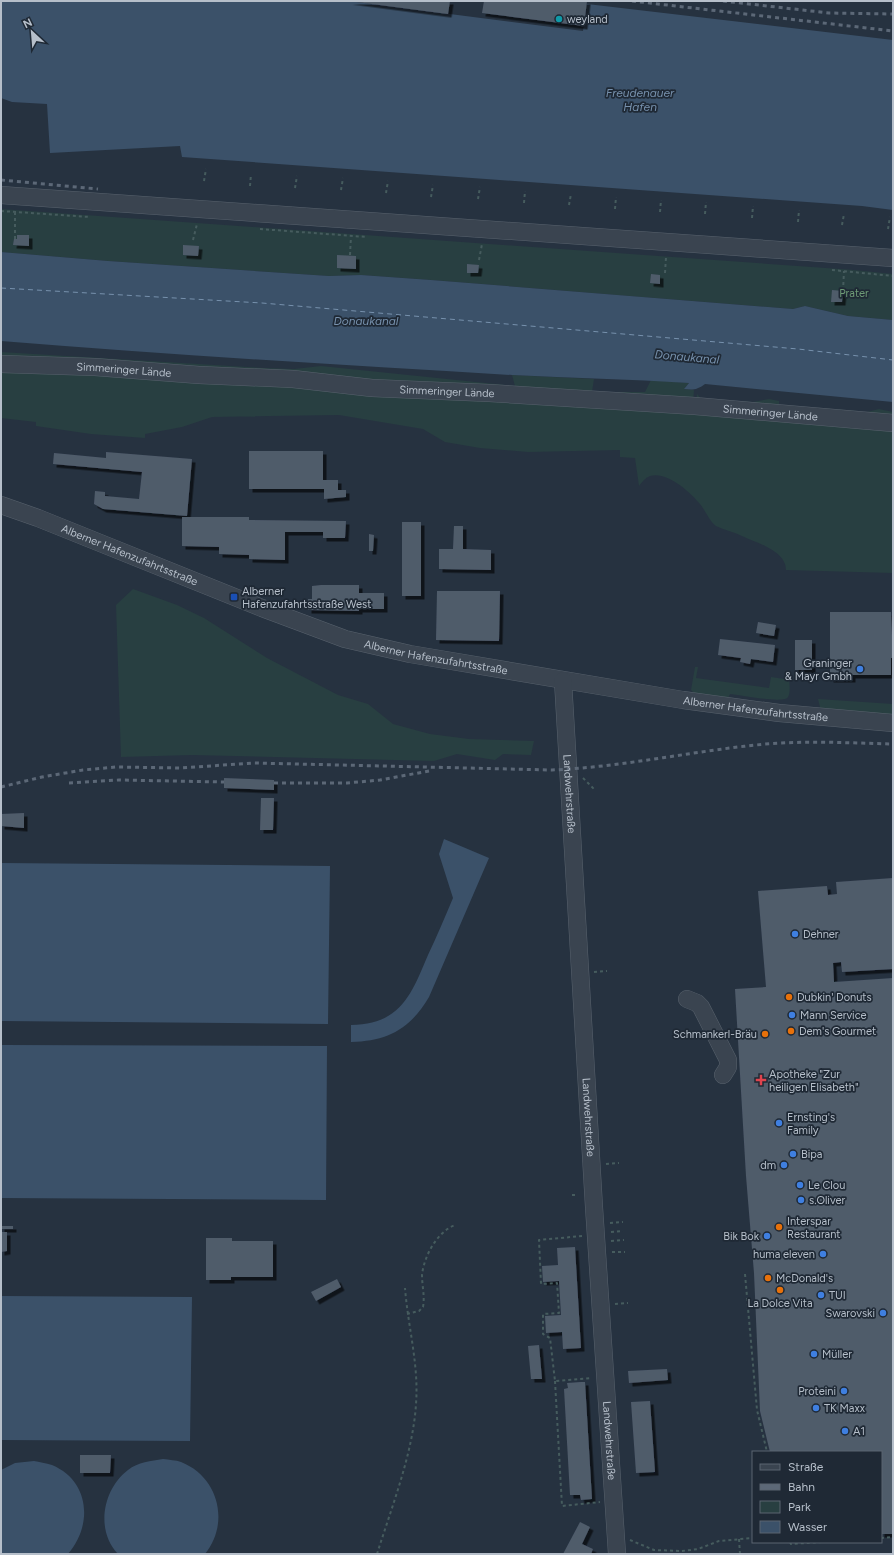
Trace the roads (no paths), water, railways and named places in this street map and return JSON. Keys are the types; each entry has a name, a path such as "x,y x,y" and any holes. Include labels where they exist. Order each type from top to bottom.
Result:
{"street":[{"path":"1,195 893,258"},
{"name":"Simmeringer Lände","path":"1,364 95,367 206,375 293,379 372,388 489,393 663,404 893,423"},
{"name":"Alberner Hafenzufahrtsstraße","path":"1,505 38,518 262,608 345,639 410,654 563,681 779,713 893,723"},
{"name":"Landwehrstraße","path":"563,681 594,1207 617,1554"},
{"path":"687,999 697,1003 700,1007 728,1060 728,1068 723,1074"}],"water":[{"name":"Freudenauer Hafen","path":"1,1 349,1 583,31 587,4 893,40 893,210 862,206 182,157 180,146 50,153 47,104 12,102 1,98"},
{"name":"Donaukanal","path":"1,252 329,276 361,275 431,280 793,309 805,306 848,316 893,320 893,402 705,384 697,388 684,389 689,383 320,364 1,341"},
{"path":"444,839 489,858 429,997 414,1017 397,1031 376,1039 351,1042 351,1025 368,1023 382,1019 393,1013 402,1005 416,983 453,898 439,854"},
{"path":"1,863 330,866 328,1024 1,1021"},
{"path":"1,1045 327,1046 326,1200 1,1198"},
{"path":"1,1296 192,1297 190,1441 1,1440"},
{"path":"163,1459 179,1461 194,1469 204,1478 212,1490 217,1502 218,1515 217,1529 213,1542 205,1554 118,1554 106,1533 104,1522 105,1510 113,1488 119,1478 132,1467 145,1462"},
{"path":"34,1461 52,1465 65,1472 74,1482 80,1493 84,1505 84,1517 76,1543 68,1554 1,1554 1,1470 15,1463"}],"railway":[{"path":"632,1 893,31"},
{"path":"723,1 829,13 893,14"},
{"path":"1,180 98,189"},
{"path":"1,787 42,777 83,770 116,767 180,768 254,763 552,770 629,763 773,743 825,742 893,744"},
{"path":"274,783 347,783 380,780 429,771"},
{"path":"69,783 119,780 224,782"}],"place":[{"name":"weyland","path":"559,19"},
{"name":"Alberner Hafenzufahrtsstraße West","path":"234,597"},
{"name":"Graninger & Mayr Gmbh","path":"860,669"},
{"name":"Dehner","path":"795,934"},
{"name":"Dubkin' Donuts","path":"789,997"},
{"name":"Mann Service","path":"792,1015"},
{"name":"Dem's Gourmet","path":"791,1031"},
{"name":"Schmankerl-Bräu","path":"765,1034"},
{"name":"Apotheke \"Zur heiligen Elisabeth\"","path":"761,1080"},
{"name":"Ernsting's Family","path":"779,1123"},
{"name":"Bipa","path":"793,1154"},
{"name":"dm","path":"784,1165"},
{"name":"Le Clou","path":"800,1185"},
{"name":"s.Oliver","path":"801,1200"},
{"name":"Interspar Restaurant","path":"779,1227"},
{"name":"Bik Bok","path":"767,1236"},
{"name":"huma eleven","path":"823,1254"},
{"name":"McDonald's","path":"768,1278"},
{"name":"La Dolce Vita","path":"780,1290"},
{"name":"TUI","path":"821,1295"},
{"name":"Swarovski","path":"883,1313"},
{"name":"Müller","path":"814,1354"},
{"name":"Proteini","path":"844,1391"},
{"name":"TK Maxx","path":"816,1408"},
{"name":"A1","path":"845,1431"}],"park label":[{"name":"Prater","path":"854,293"}]}
